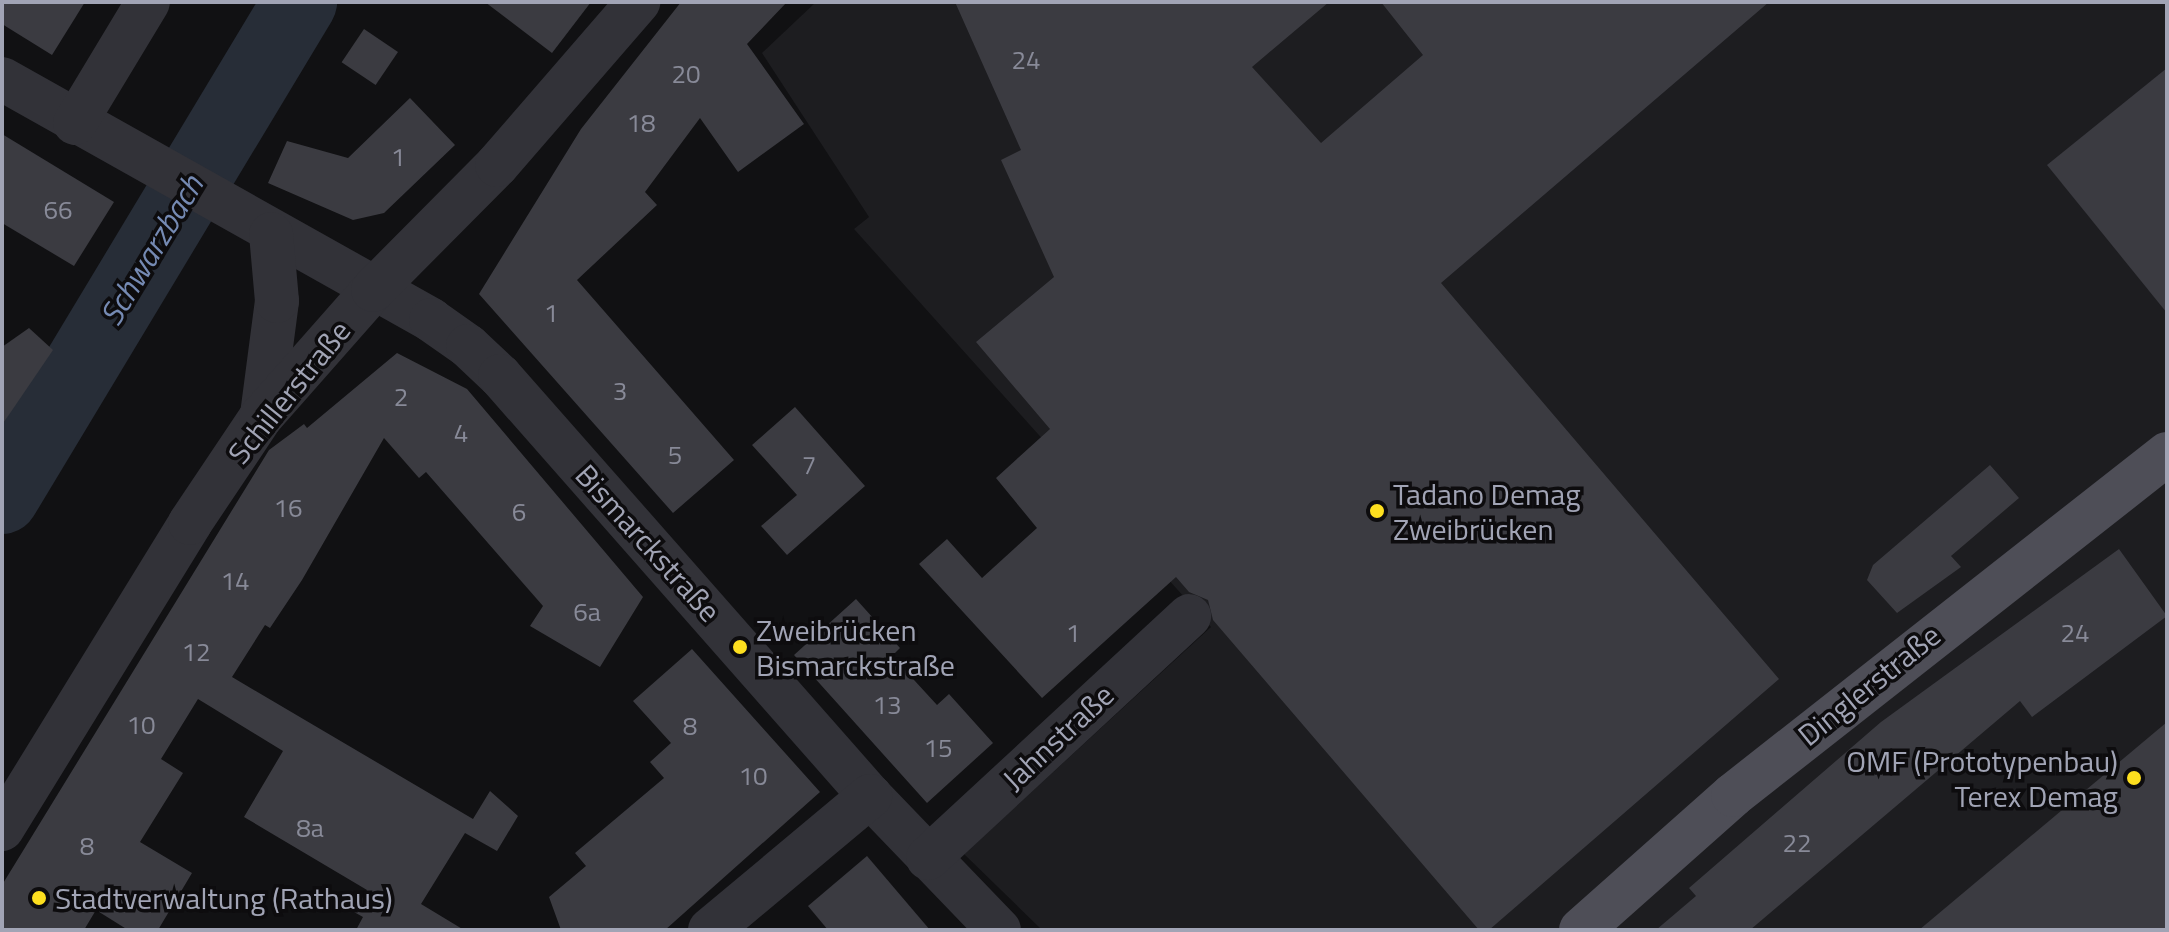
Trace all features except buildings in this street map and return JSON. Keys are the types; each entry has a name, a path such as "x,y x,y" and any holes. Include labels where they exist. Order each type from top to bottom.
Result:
{"main road":[{"name":"Dinglerstraße","path":"1581,930 1733,795 2165,460"}],"street":[{"path":"75,123 148,2"},
{"name":"Schillerstraße","path":"2,829 190,523 261,417 373,290 497,165 638,2"},
{"name":"Bismarckstraße","path":"2,79 265,231 431,320 500,376 870,796 999,930"},
{"path":"261,417 277,301 265,231"},
{"name":"Jahnstraße","path":"928,858 1189,616"},
{"path":"710,930 870,796"}],"shaded area":[{"name":"Tadano Demag Zweibrücken","path":"816,2 2167,2 2167,930 1042,930 964,854 1211,627 854,229 869,217 762,53"}],"waterway":[{"name":"Schwarzbach","path":"2,497 300,2"}],"place":[{"name":"Tadano Demag Zweibrücken","path":"1377,511"},
{"name":"Zweibrücken Bismarckstraße","path":"740,647"},
{"name":"OMF (Prototypenbau) Terex Demag","path":"2134,778"},
{"name":"Stadtverwaltung (Rathaus)","path":"39,898"}]}
